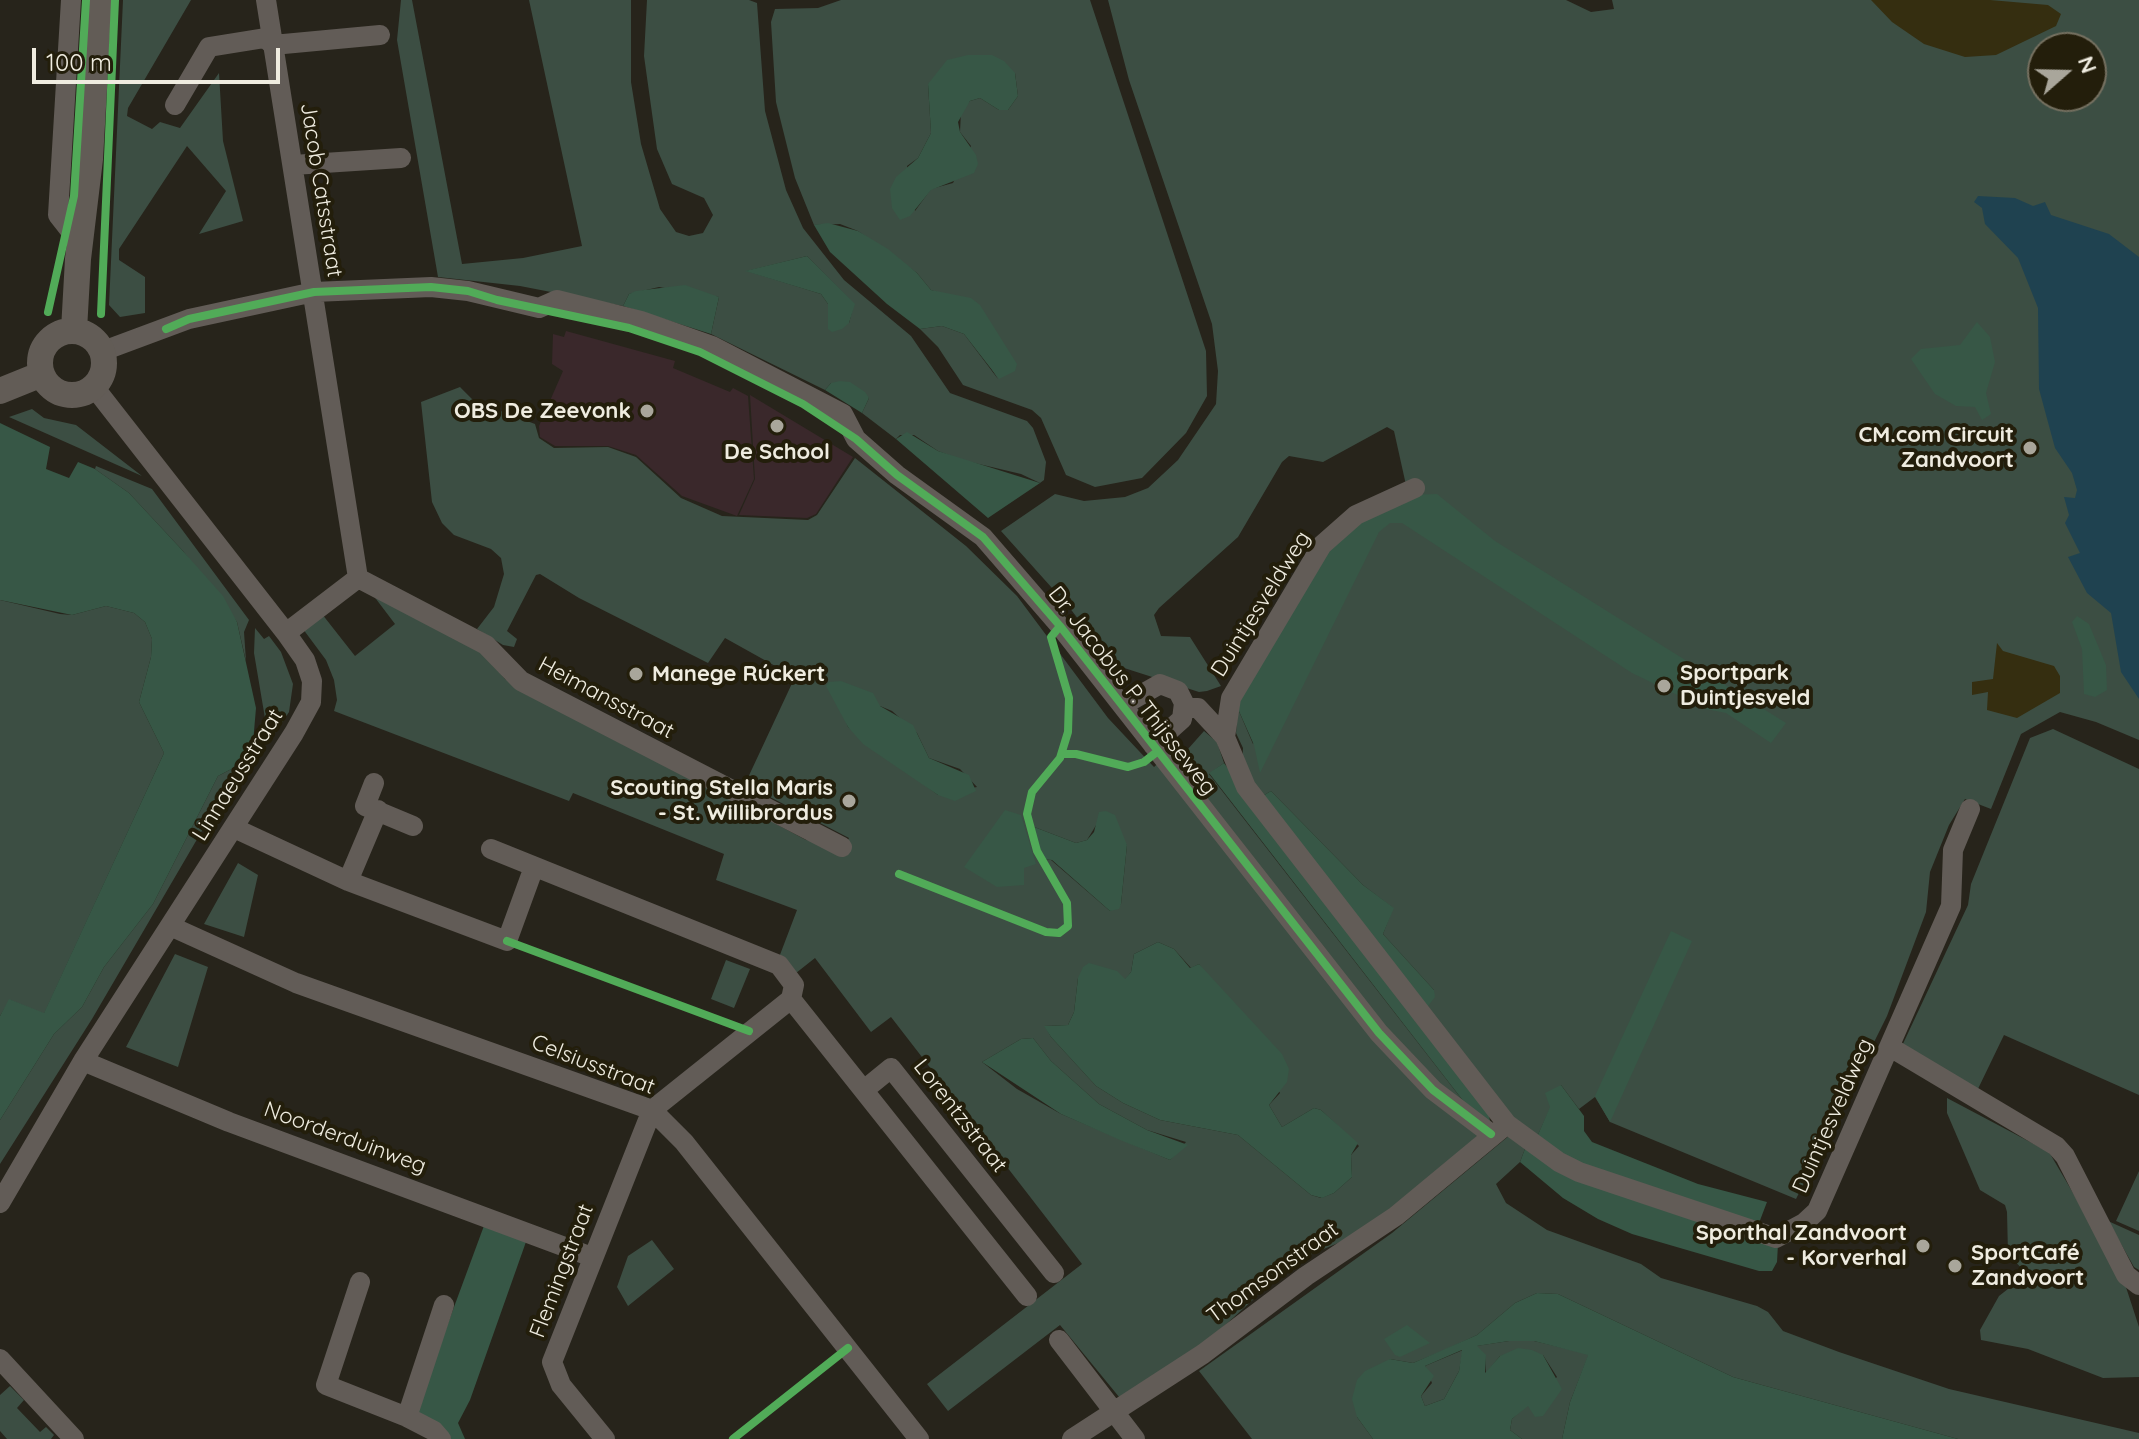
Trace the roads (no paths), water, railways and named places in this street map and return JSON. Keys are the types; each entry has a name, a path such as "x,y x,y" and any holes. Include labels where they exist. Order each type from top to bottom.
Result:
{"main road":[{"path":"74,330 90,159 99,0"},
{"path":"74,330 93,338 103,351 104,370 94,387 82,394 68,395 52,388 42,374 40,359 45,345 56,334 74,330"},
{"path":"0,391 42,374"}],"street":[{"path":"71,0 58,215 80,243"},
{"name":"Jacob Catsstraat","path":"266,0 314,292"},
{"path":"175,105 209,47 265,38 273,45 380,35"},
{"path":"293,165 401,158"},
{"name":"Dr. Jacobus P. Thijsseweg","path":"103,351 189,319 314,292 431,287 468,291 539,308 557,300 683,336 778,378 843,414 856,439 897,475 983,537 1123,705 1379,1033 1433,1090 1499,1129"},
{"path":"286,633 358,578 314,292"},
{"name":"Linnaeusstraat","path":"0,1203 83,1061 234,828 311,702 312,681 305,660 94,387"},
{"name":"Duintjesveldweg","path":"1225,737 1231,698 1322,545 1356,515 1415,488"},
{"name":"Heimansstraat","path":"358,578 486,645 521,681 842,847"},
{"name":"Duintjesveldweg","path":"1123,705 1160,684 1178,691 1191,708 1225,737 1246,787 1499,1129 1579,1172 1776,1238 1817,1211 1951,906 1953,850 1970,809"},
{"name":"Duintjesveldweg","path":"1191,708 1210,699 1231,698"},
{"path":"1153,745 1191,708"},
{"path":"374,783 365,806 413,826"},
{"path":"348,881 378,810"},
{"path":"234,828 348,881 507,941 534,867"},
{"path":"491,849 779,965 794,985 791,999 652,1110"},
{"name":"Celsiusstraat","path":"170,926 296,983 652,1110 684,1142 919,1439"},
{"path":"791,999 1027,1296"},
{"path":"1890,1047 2056,1146 2065,1156 2126,1275 2139,1285"},
{"name":"Noorderduinweg","path":"83,1061 229,1122 592,1257"},
{"name":"Lorentzstraat","path":"864,1090 891,1068 1054,1273"},
{"name":"Flemingstraat","path":"605,1439 561,1385 552,1362 652,1110"},
{"name":"Thomsonstraat","path":"1072,1439 1203,1354 1306,1276 1396,1216 1499,1129"},
{"path":"985,1245 1013,1222"},
{"path":"360,1282 326,1385 407,1417 434,1431 441,1439"},
{"path":"407,1417 444,1305"},
{"path":"1059,1340 1135,1439"},
{"path":"0,1359 74,1439"}],"water":[{"path":"1978,196 2015,198 2033,206 2045,202 2051,215 2109,234 2139,257 2139,699 2121,672 2111,613 2087,593 2068,557 2080,553 2065,523 2069,515 2064,497 2075,498 2077,490 2072,473 2055,448 2039,389 2038,308 2018,258 1985,224 1982,208 1974,202"}],"place":[{"name":"OBS De Zeevonk","path":"647,411"},
{"name":"De School","path":"777,426"},
{"name":"CM.com Circuit Zandvoort","path":"2030,448"},
{"name":"Manege Rúckert","path":"636,674"},
{"name":"Sportpark Duintjesveld","path":"1664,686"},
{"name":"Scouting Stella Maris - St. Willibrordus","path":"849,801"},
{"name":"Sporthal Zandvoort - Korverhal","path":"1923,1246"},
{"name":"SportCafé Zandvoort","path":"1955,1266"}]}
